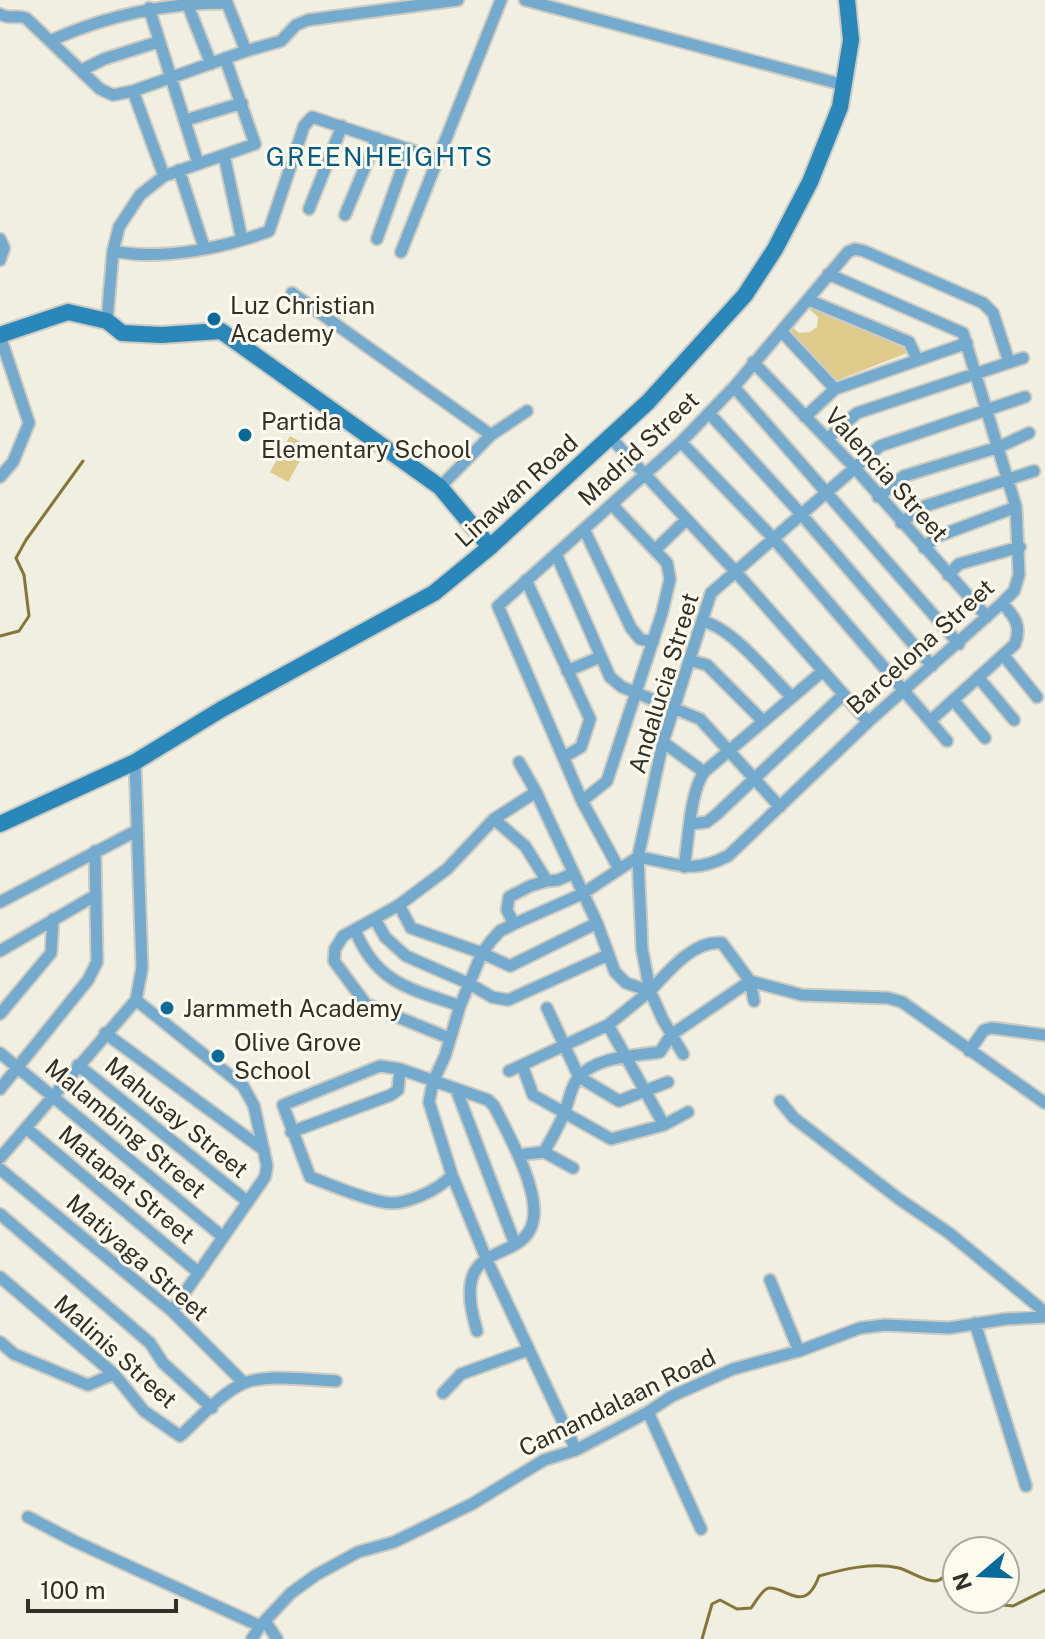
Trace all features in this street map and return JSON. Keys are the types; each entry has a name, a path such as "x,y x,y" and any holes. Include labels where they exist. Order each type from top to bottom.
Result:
{"street":[{"path":"0,14 8,18 25,18 52,40 100,89 113,95 281,41 296,25 308,20 458,0"},
{"path":"401,252 501,0"},
{"path":"525,0 844,85"},
{"name":"Linawan Road","path":"0,823 135,762 222,709 434,593 611,438 658,392 745,295 775,249 810,182 832,130 844,85 851,40 847,0"},
{"path":"52,40 149,8 187,3 227,3 246,51"},
{"path":"187,3 211,64"},
{"path":"149,8 198,163"},
{"path":"82,70 104,59 158,42"},
{"path":"107,321 113,251 119,227 140,195 164,176 255,144 225,58"},
{"path":"133,91 164,176"},
{"path":"186,120 242,103"},
{"path":"113,251 161,255 242,240 269,231 307,120 312,117 438,159"},
{"path":"309,209 342,126"},
{"path":"345,215 377,138"},
{"path":"377,239 409,149"},
{"path":"224,155 242,240"},
{"path":"179,170 204,247"},
{"path":"0,239 4,248 0,260"},
{"name":"Madrid Street","path":"619,869 582,801 498,606 681,442 734,387 848,252 855,249 983,303 993,313 1009,362"},
{"path":"805,417 835,389 967,343 963,333 954,328 828,274"},
{"path":"292,293 491,435"},
{"path":"806,302 811,301 909,342 917,359"},
{"path":"0,477 13,462 29,423 0,336 68,312 107,321 122,333 161,335 221,331 440,487 490,547"},
{"path":"782,332 835,389"},
{"name":"Barcelona Street","path":"638,857 684,867 708,866 728,856 868,722 959,644 1014,591 1019,575 1020,547 1016,507 967,343"},
{"path":"827,439 857,413 1023,358"},
{"name":"Valencia Street","path":"753,362 854,467 987,617"},
{"path":"734,387 959,644"},
{"name":"Andalucia Street","path":"683,1054 650,991 642,949 638,857 663,742 711,593 880,446 1025,397"},
{"path":"440,487 491,435 527,411"},
{"path":"709,413 932,666"},
{"path":"878,497 904,476 999,447 1029,433"},
{"path":"611,438 735,571 868,722"},
{"path":"681,442 773,538 947,741"},
{"path":"901,523 922,507 1034,471"},
{"path":"582,801 607,781 653,642 670,579 667,563 625,520 615,508 615,501"},
{"path":"924,548 936,537 1016,507"},
{"path":"655,550 686,520"},
{"path":"584,529 631,628 640,639 653,642"},
{"path":"948,575 959,564 1020,547"},
{"path":"556,554 610,677 636,693 700,719 780,807"},
{"path":"526,580 590,719 581,747 564,757"},
{"path":"930,721 1015,644 1018,623 1002,603"},
{"path":"702,621 729,635 791,696"},
{"path":"1004,656 1037,697"},
{"path":"567,671 600,657"},
{"path":"689,660 707,665 763,721"},
{"path":"684,867 698,782 704,772 823,671"},
{"path":"978,677 1014,720"},
{"path":"691,824 707,822 756,780 843,695"},
{"path":"953,700 985,738"},
{"path":"663,742 704,772"},
{"path":"0,1158 136,1000 142,968 135,762"},
{"path":"519,762 597,923 615,972 626,983 650,991"},
{"path":"449,1038 366,1004 334,961 335,949 343,936 399,905 447,869 494,819 536,792"},
{"path":"494,819 525,846 547,881"},
{"path":"0,902 136,831"},
{"path":"0,1089 88,980 97,962 95,851"},
{"path":"576,1450 486,1258 452,1175 429,1102 460,1006 482,953 500,931 582,894 638,857"},
{"path":"514,924 507,910 509,897 530,886 574,873"},
{"path":"0,951 96,895"},
{"path":"399,905 411,928 510,966 597,923"},
{"path":"0,1014 51,953 53,919"},
{"path":"375,919 385,937 406,956 492,997 508,1000 608,955"},
{"path":"355,930 379,972 404,986 460,1006"},
{"path":"509,1071 608,1025 650,991 675,965 713,941 722,943 750,981 754,1001"},
{"path":"544,1152 579,1077 590,1069 624,1056 660,1052 671,1035 750,981 802,995 888,998 902,1002 1045,1103"},
{"path":"136,1000 243,1086 254,1106 267,1166 265,1177 172,1311"},
{"path":"547,1008 579,1077 619,1101 668,1082"},
{"path":"608,1025 664,1125"},
{"path":"969,1051 984,1030 992,1028 1045,1035"},
{"path":"105,1033 264,1150"},
{"name":"Malambing Street","path":"0,1053 223,1237"},
{"name":"Mahusay Street","path":"78,1065 248,1202"},
{"path":"522,1065 533,1095 611,1139 664,1125 688,1112"},
{"path":"452,1175 442,1187 386,1203 310,1177 283,1105 380,1066 436,1076 456,1089 488,1100 494,1106 518,1155 534,1204 533,1223 526,1235 486,1258 474,1272 470,1308 477,1331"},
{"path":"291,1132 391,1095 398,1090 400,1069"},
{"path":"456,1089 515,1244"},
{"path":"780,1101 794,1118 899,1199 949,1233 1045,1314"},
{"name":"Matapat Street","path":"26,1128 199,1273"},
{"path":"518,1155 544,1152 573,1168"},
{"name":"Matiyaga Street","path":"0,1169 172,1311 244,1383"},
{"path":"0,1214 150,1343 163,1363 212,1408"},
{"name":"Malinis Street","path":"0,1277 114,1374 144,1411 180,1436 244,1383"},
{"path":"770,1280 799,1351"},
{"name":"Camandalaan Road","path":"252,1639 291,1593 316,1575 358,1552 394,1542 472,1504 544,1460 576,1450 672,1396 733,1369 799,1351 860,1328 885,1325 949,1328 1045,1314"},
{"path":"975,1323 1026,1486"},
{"path":"0,1342 14,1354 88,1385 114,1374"},
{"path":"443,1393 461,1374 528,1350"},
{"path":"244,1383 268,1379 336,1381"},
{"path":"648,1412 701,1529"},
{"path":"28,1517 87,1548 263,1623 277,1639"}],"shaded area":[{"path":"803,300 901,341 912,351 833,382 781,328 785,321 799,333 810,332 817,327 818,317"},
{"path":"290,436 308,446 288,482 270,472"}],"waterway":[{"path":"0,636 19,631 29,616 24,575 16,558 83,461"},
{"path":"702,1639 712,1604 720,1600 737,1609 751,1608 761,1593 769,1588 802,1597 814,1588 819,1576 869,1566 889,1566 926,1579 941,1579"},
{"path":"1021,1602 1045,1590"}],"place":[{"name":"Luz Christian Academy","path":"214,319"},
{"name":"Partida Elementary School","path":"245,435"},
{"name":"Jarmmeth Academy","path":"167,1008"},
{"name":"Olive Grove School","path":"218,1056"}],"district":[{"name":"GREENHEIGHTS","path":"380,156"}]}
